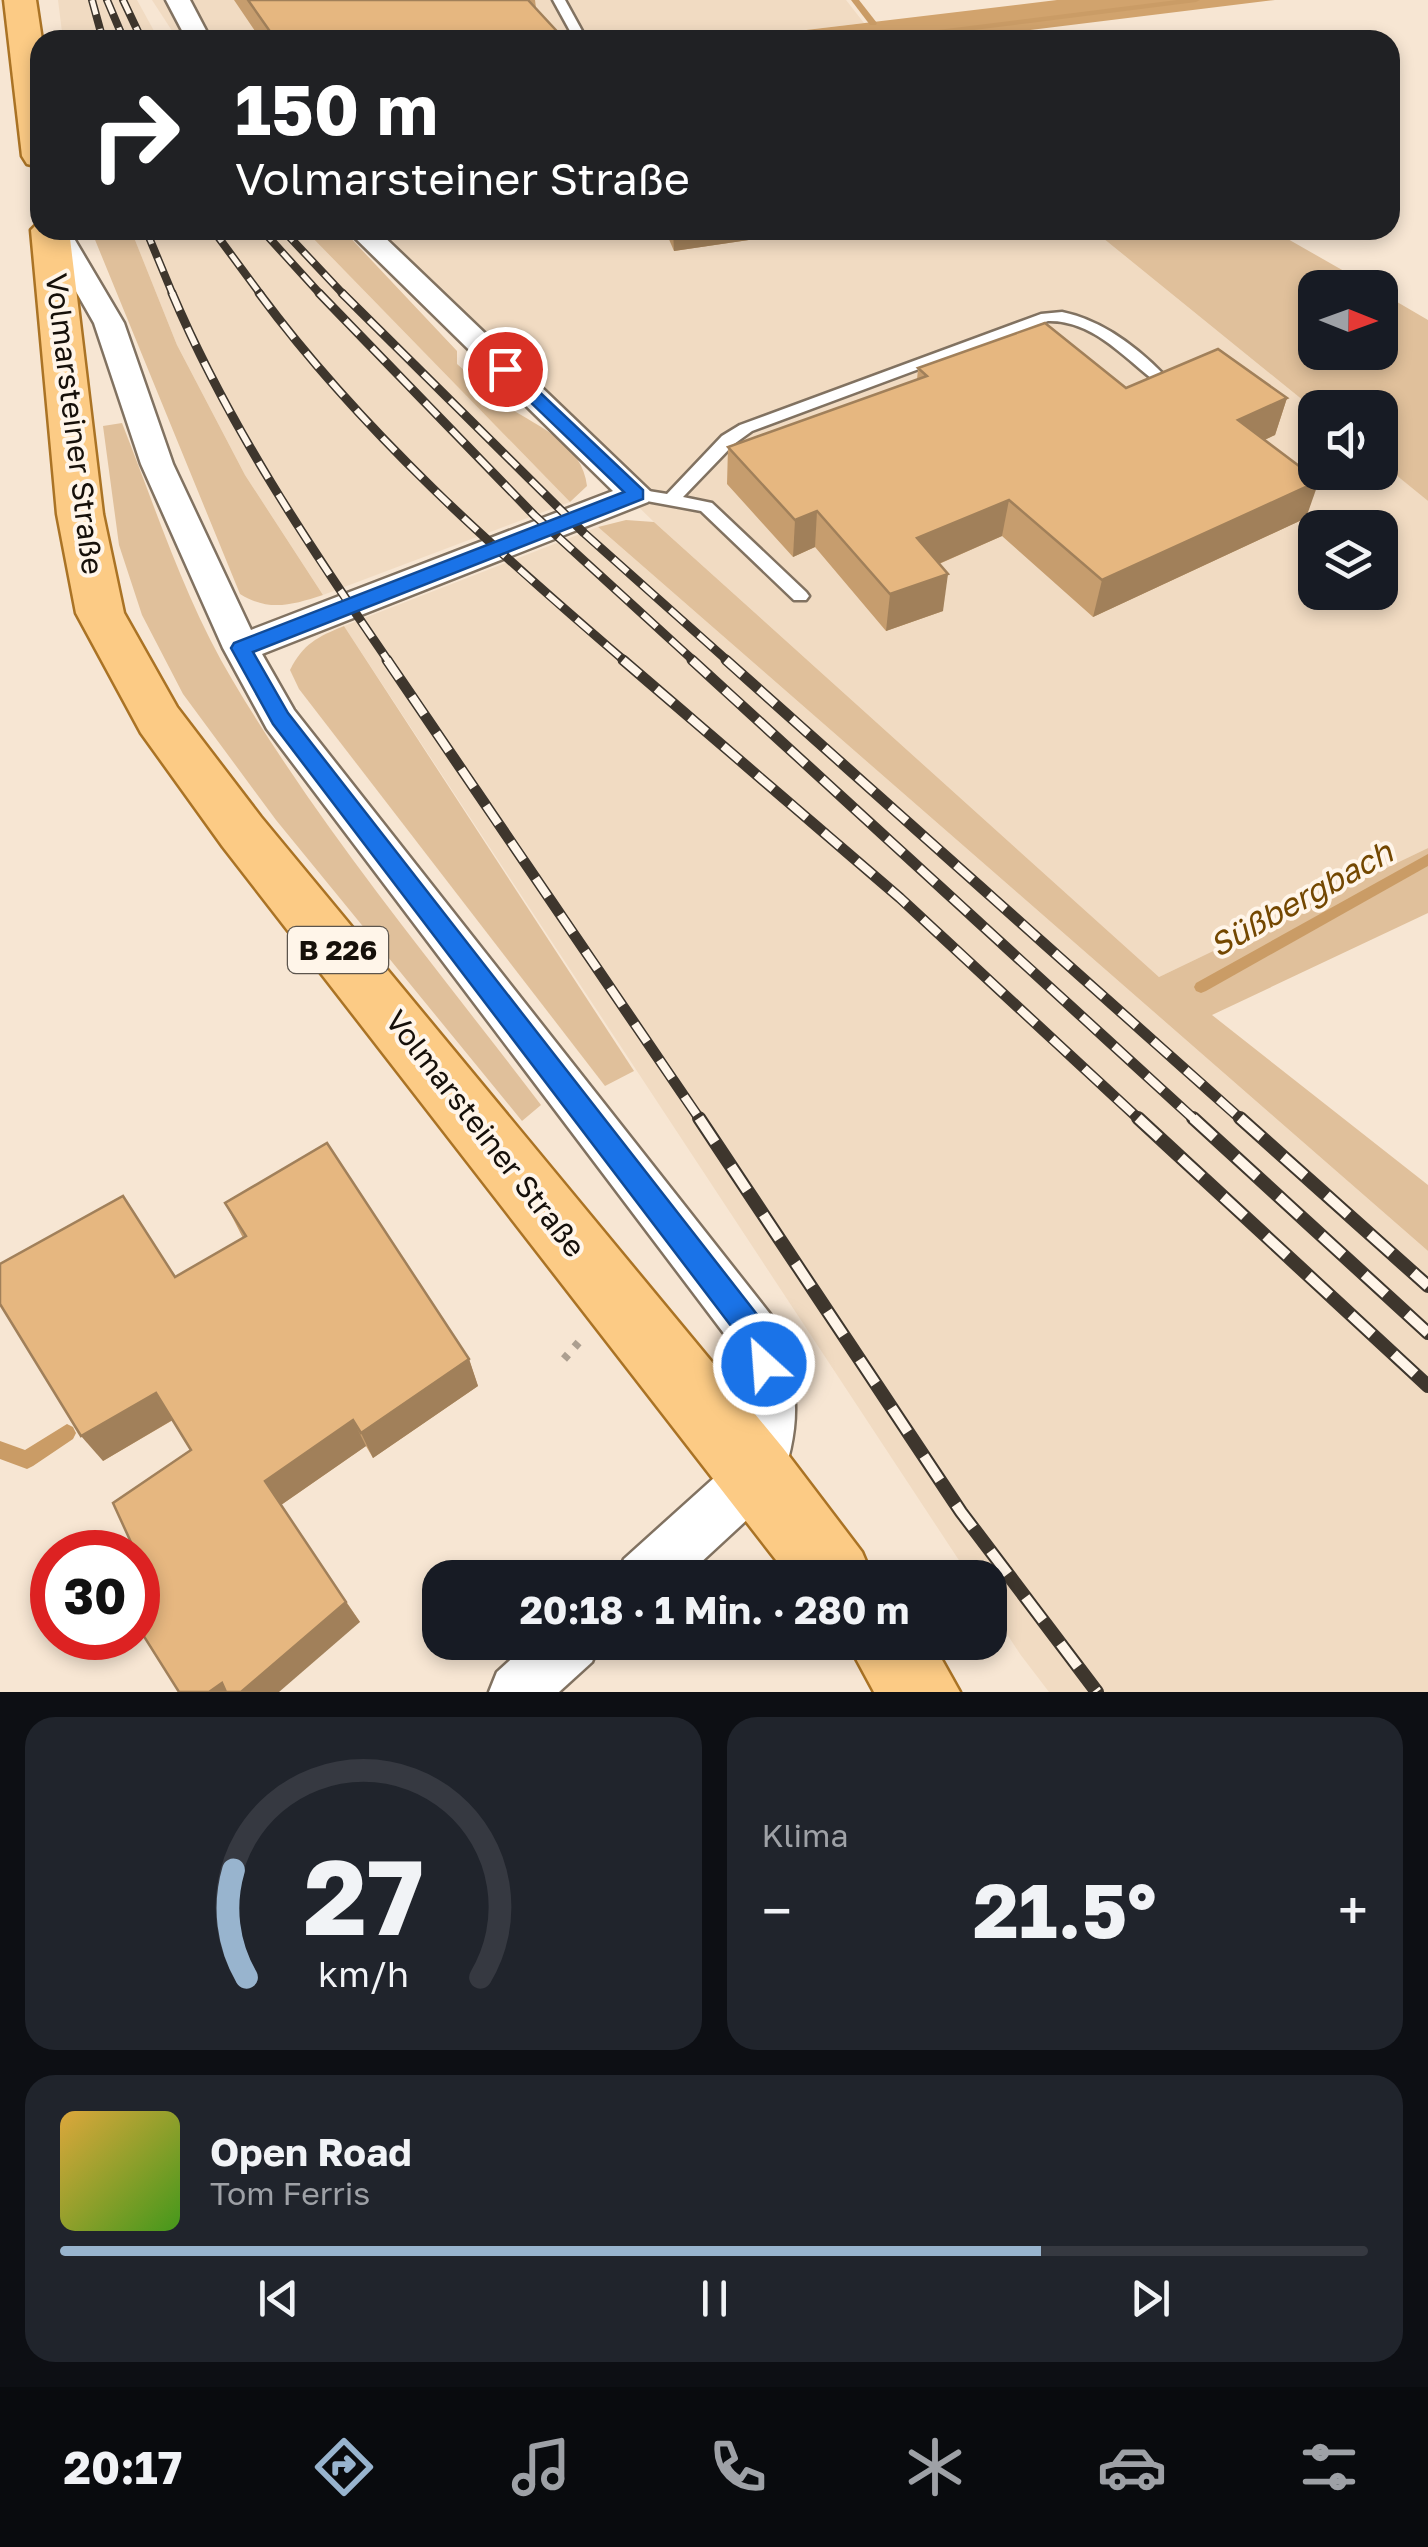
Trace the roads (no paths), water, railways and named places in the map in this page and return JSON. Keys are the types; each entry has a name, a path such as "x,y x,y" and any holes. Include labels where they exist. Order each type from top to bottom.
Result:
{"main road":[{"path":"20,0 30,78"},
{"name":"Volmarsteiner Straße","path":"54,240 80,514 100,613 159,720 242,832 758,1473 823,1560"},
{"path":"897,1660 921,1692"}],"street":[{"path":"178,0 194,30"},
{"name":"Volmarsteiner Straße","path":"59,240 108,323 157,464 241,648 280,719 756,1336 773,1392 758,1473"},
{"path":"241,648 654,497 372,240"},
{"path":"663,1560 758,1473"},
{"path":"518,1692 553,1660"}],"lane":[{"path":"559,0 576,30"},
{"path":"654,497 746,428 1046,317 1064,314 1082,319 1156,375"},
{"path":"654,497 706,507 800,596"}],"waterway":[{"path":"855,0 873,23"},
{"path":"954,30 1196,0"},
{"name":"Süßbergbach","path":"1201,987 1428,859"},
{"name":"Süßbergbach","path":"0,1450 27,1460 67,1433"}],"railway":[{"path":"92,0 100,30"},
{"path":"107,0 120,30"},
{"path":"123,0 137,30"},
{"path":"150,240 173,295"},
{"path":"220,240 261,295"},
{"path":"271,240 321,295"},
{"path":"292,240 344,295"},
{"path":"172,293 244,437 389,662"},
{"path":"259,293 342,394 432,488 626,662"},
{"path":"319,293 534,515 695,662"},
{"path":"344,295 584,533 729,662"},
{"path":"387,660 701,1121"},
{"path":"623,660 900,898 1141,1121"},
{"path":"692,660 1196,1121"},
{"path":"726,660 1243,1121"},
{"path":"1138,1118 1428,1386"},
{"path":"1193,1118 1428,1333"},
{"path":"1240,1118 1428,1286"},
{"path":"701,1121 961,1512 1097,1692"}]}
